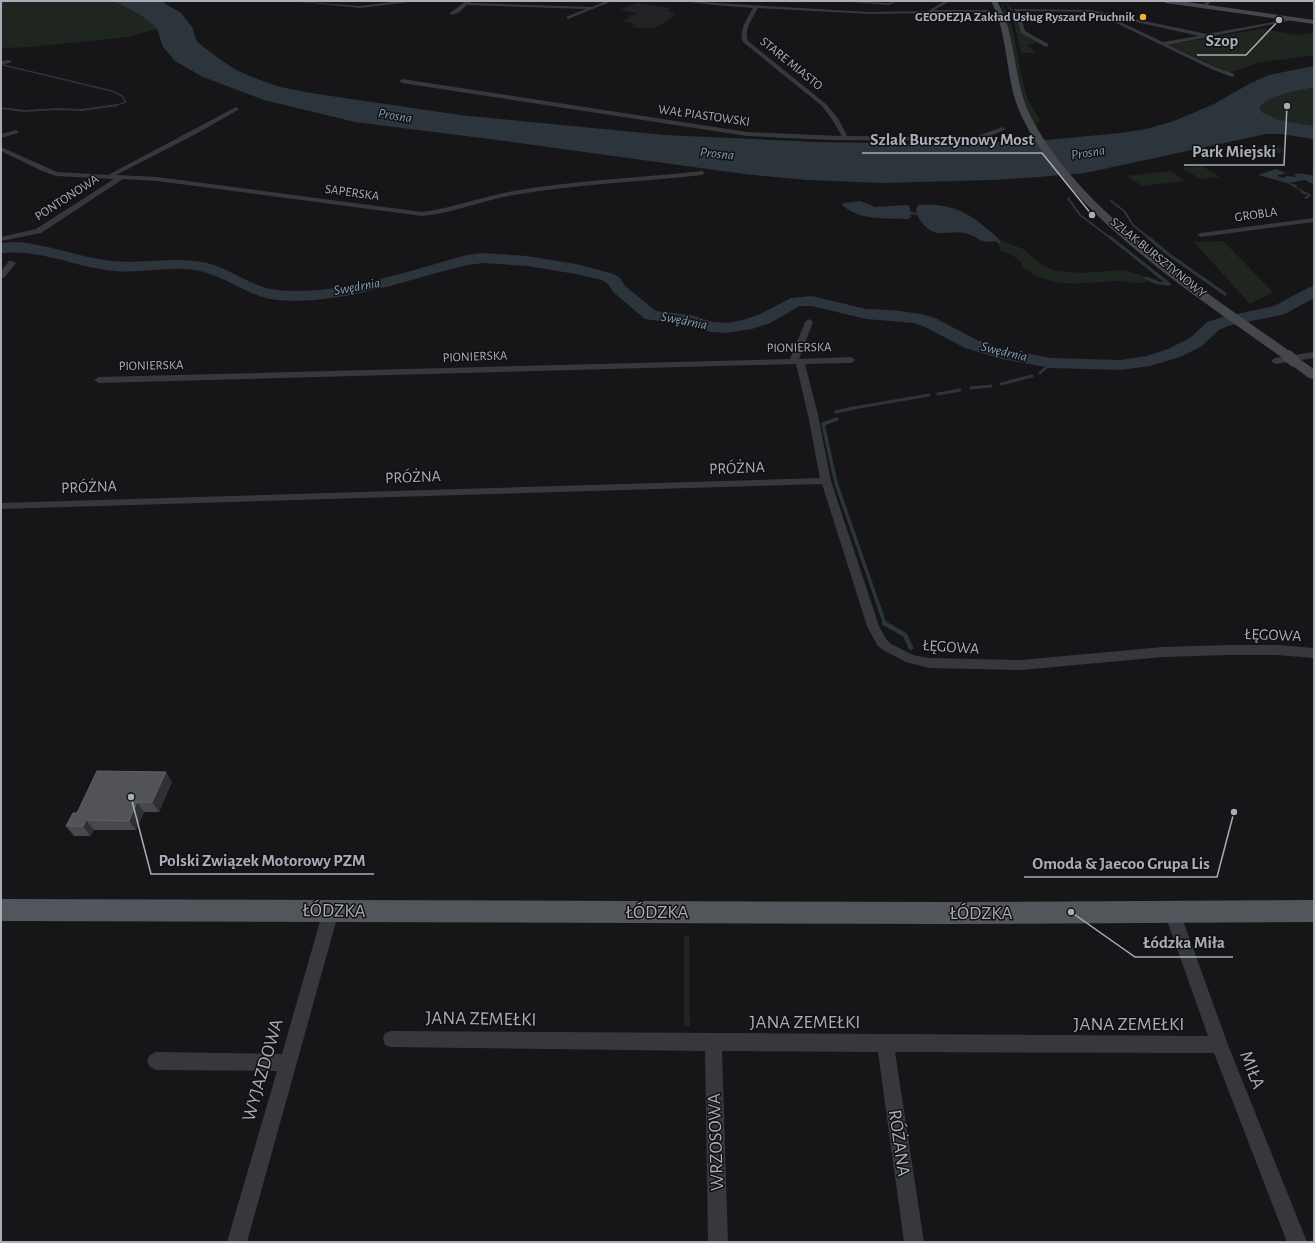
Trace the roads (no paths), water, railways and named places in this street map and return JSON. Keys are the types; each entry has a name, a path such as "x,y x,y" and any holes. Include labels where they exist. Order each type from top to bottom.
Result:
{"main road":[{"path":"1166,1 1206,4 1314,22"},
{"name":"SZLAK BURSZTYNOWY","path":"997,3 1017,94 1034,132 1052,158 1075,185 1109,219 1140,246 1220,307 1314,375"},
{"name":"ŁÓDZKA","path":"1,910 1314,911"}],"street":[{"path":"294,1 360,7 415,1"},
{"path":"568,18 610,1"},
{"path":"684,1 756,7 869,13 988,11"},
{"path":"764,7 770,1"},
{"path":"841,1 889,4 895,1"},
{"path":"927,12 948,1"},
{"path":"452,14 467,2 594,8"},
{"name":"STARE MIASTO","path":"756,7 744,32 744,39 824,105 834,117 844,135"},
{"path":"1046,45 1023,32 1016,10 1080,10 1101,12 1208,36"},
{"path":"1101,12 1123,26 1213,68 1232,75"},
{"path":"1163,44 1296,20"},
{"path":"1,63 9,62"},
{"name":"WAŁ PIASTOWSKI","path":"402,81 747,134 829,138 974,139 983,138 994,131 1003,129"},
{"path":"108,177 192,134 236,109"},
{"path":"1,136 16,132"},
{"name":"SAPERSKA","path":"1,149 50,172 108,177 157,179 422,214 442,212 491,198 525,191 702,172"},
{"name":"PONTONOWA","path":"1,239 38,231 122,177"},
{"name":"GROBLA","path":"1201,234 1314,220"},
{"path":"1,276 12,263 2,262"},
{"path":"797,362 809,322"},
{"path":"1275,361 1314,355"},
{"name":"PIONIERSKA","path":"99,380 851,360"},
{"name":"ŁĘGOWA","path":"797,362 813,415 826,481 876,634 887,647 910,659 929,663 1021,665 1163,652 1254,649 1314,653"},
{"name":"PRÓŻNA","path":"1,506 826,481"},
{"name":"WYJAZDOWA","path":"237,1242 286,1063 331,911"},
{"name":"MIŁA","path":"1172,912 1219,1045 1297,1242"},
{"name":"JANA ZEMEŁKI","path":"391,1039 713,1043 1219,1045"},
{"name":"WRZOSOWA","path":"713,1043 718,1242"},
{"name":"RÓŻANA","path":"885,1044 914,1242"},
{"path":"156,1061 286,1063"}],"water":[{"name":"Prosna","path":"114,1 161,1 181,13 192,27 197,42 221,60 236,70 280,87 460,115 665,135 817,142 940,144 1046,140 1121,133 1146,129 1174,121 1214,104 1249,84 1269,75 1314,66 1314,87 1277,96 1270,99 1260,107 1262,112 1278,120 1314,126 1314,139 1281,134 1266,134 1085,173 993,180 882,183 807,180 744,174 355,122 264,100 203,77 175,61 163,47 157,29 152,24 142,16"},
{"path":"1276,169 1286,173 1277,176 1285,178 1285,176 1296,177 1293,174 1314,176 1314,179 1312,179 1314,183 1310,183 1305,180 1289,183 1297,185 1296,187 1311,195 1307,199 1304,198 1308,195 1301,193 1301,191 1287,183 1258,175"},
{"path":"860,201 875,207 908,205 910,207 911,217 908,219 874,218 857,214 842,205 844,203"},
{"path":"918,205 938,205 956,209 981,223 999,240 988,242 964,233 934,232 925,226 919,218 916,210"}],"waterway":[{"path":"3,65 112,91 122,96 126,102 117,105"},
{"path":"1,108 24,111 58,109 82,110 117,105"},
{"path":"1068,198 1080,215 1112,239"},
{"path":"1111,201 1124,211 1133,225 1150,239"},
{"path":"911,213 916,214"},
{"path":"1111,238 1169,284 1158,283 1146,278"},
{"path":"1149,238 1168,254 1225,294"},
{"name":"Swędrnia","path":"1,248 30,247 85,261 114,266 195,266 225,274 269,294 302,296 326,294 373,285 467,260 484,258 527,261 576,269 608,277 614,281 619,289 651,315 691,320 711,327 726,328 746,325 764,319 797,301 812,301 866,314 916,318 931,323 971,344 1002,354 1051,363 1120,365 1150,361 1174,353 1196,342 1213,326 1223,322 1279,310 1314,291"},
{"path":"1040,373 1051,363"},
{"path":"1001,384 1032,376"},
{"path":"971,388 991,386"},
{"path":"938,394 960,390"},
{"path":"848,409 929,395"},
{"path":"836,412 854,408"},
{"path":"837,419 823,424 836,483 885,623"},
{"path":"885,623 905,635 911,648"}],"place":[{"name":"GEODEZJA Zakład Usług Ryszard Pruchnik","path":"1143,17"},
{"name":"Szop","path":"1279,20"},
{"name":"Park Miejski","path":"1287,106"},
{"name":"Szlak Bursztynowy Most","path":"1092,215"},
{"name":"Polski Związek Motorowy PZM","path":"131,797"},
{"name":"Omoda & Jaecoo Grupa Lis","path":"1234,812"},
{"name":"Łódzka Miła","path":"1071,912"}]}
